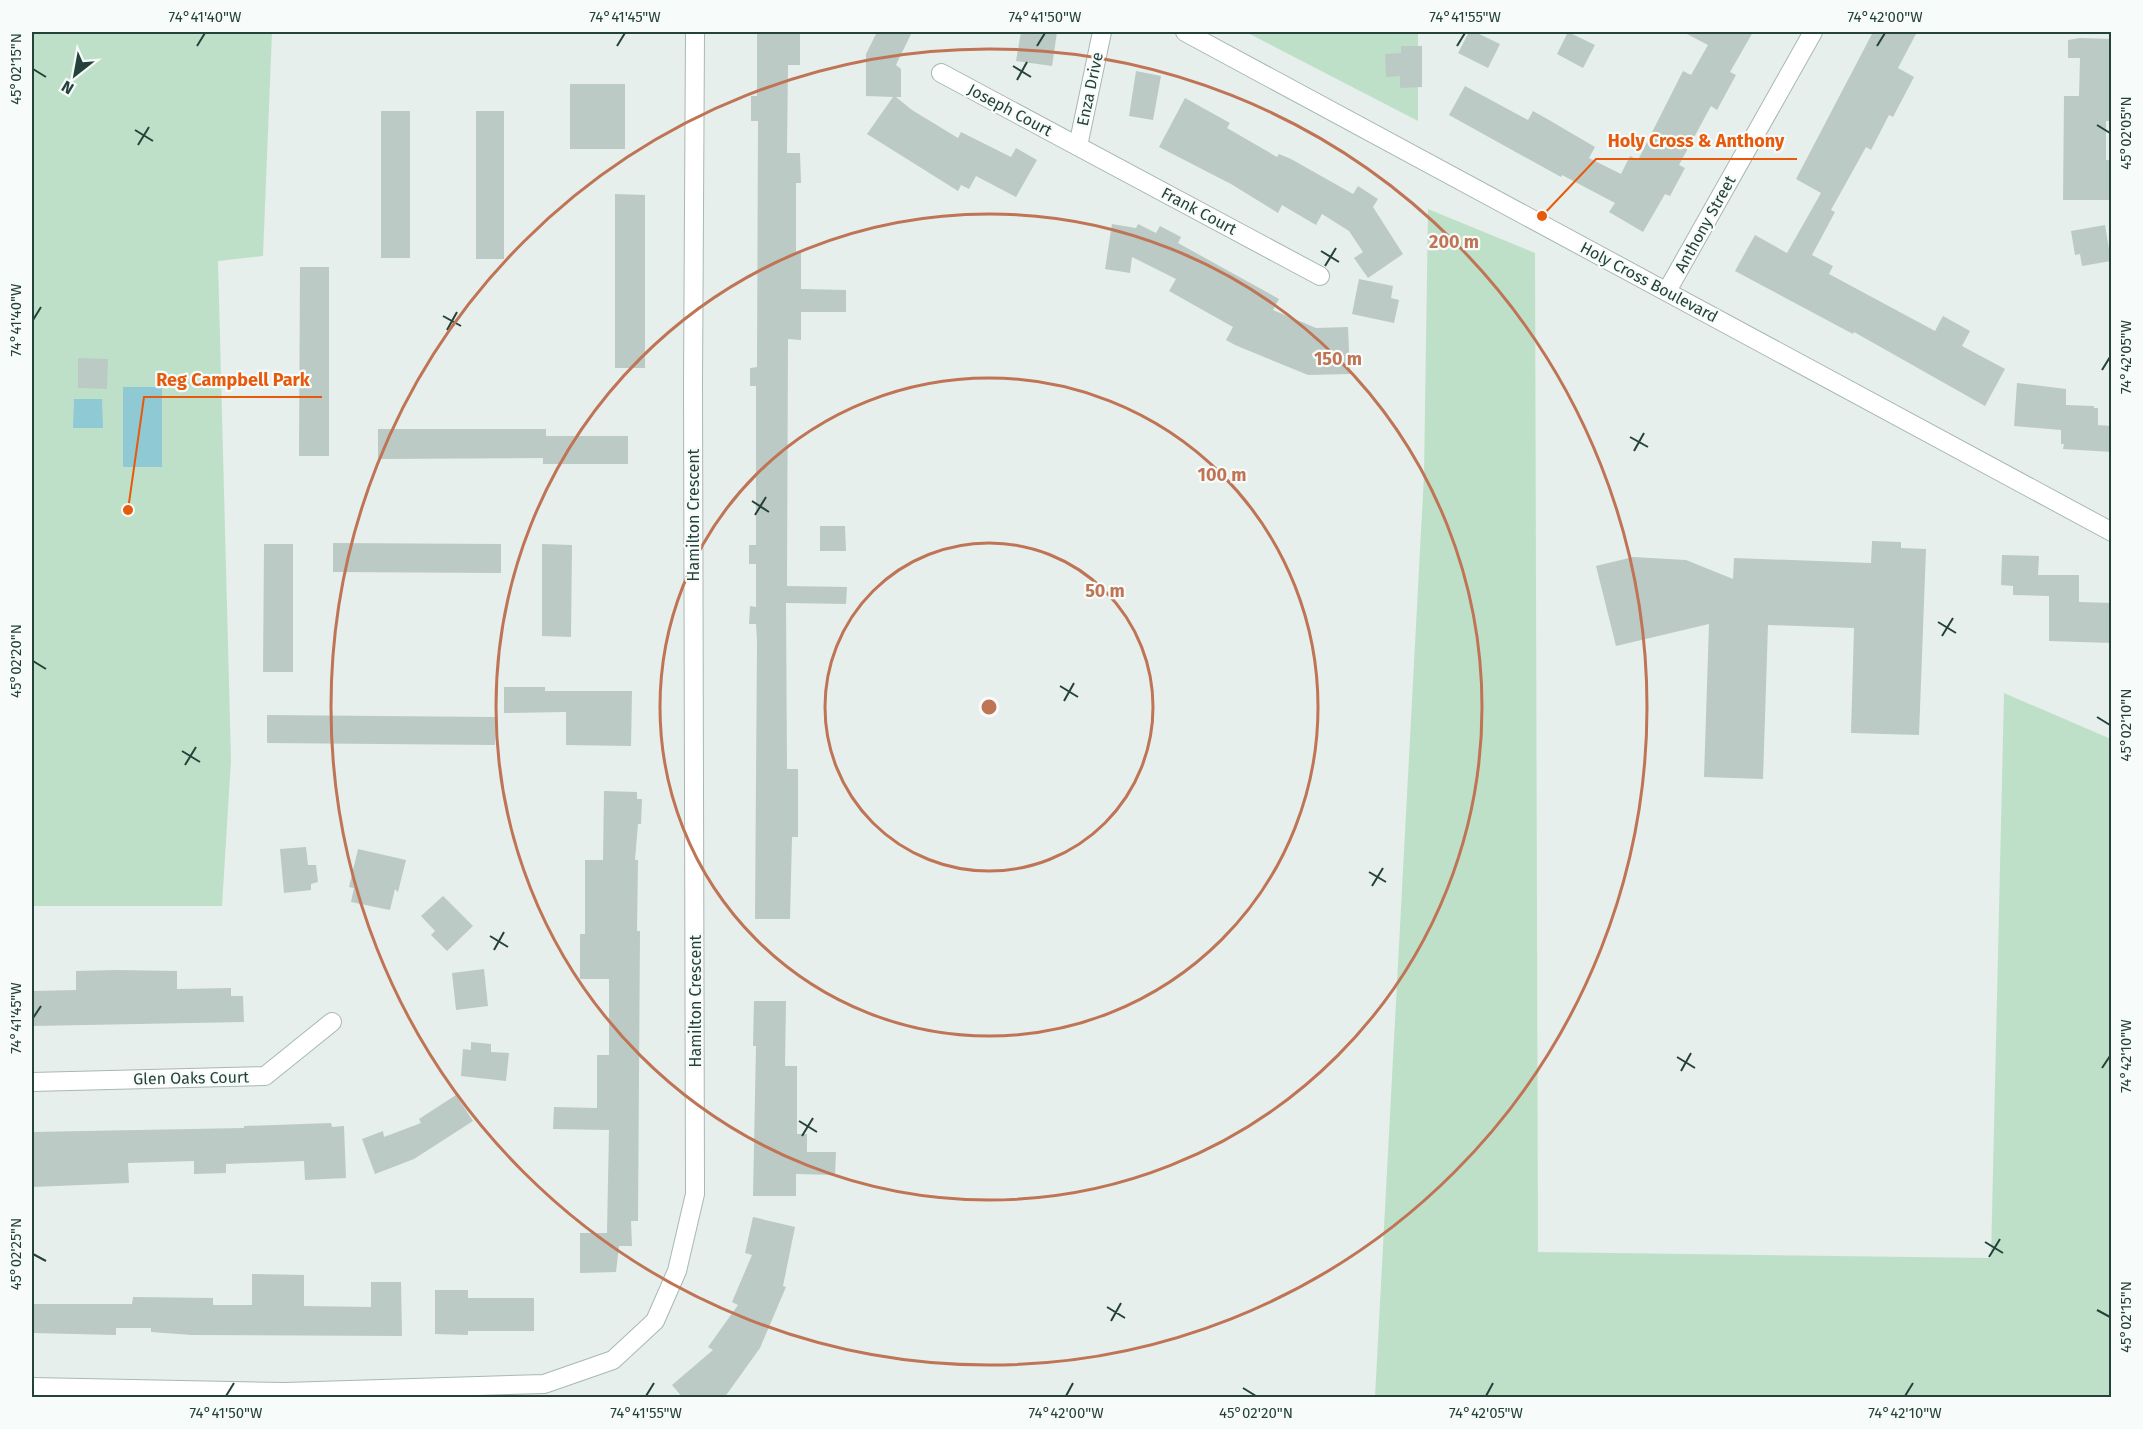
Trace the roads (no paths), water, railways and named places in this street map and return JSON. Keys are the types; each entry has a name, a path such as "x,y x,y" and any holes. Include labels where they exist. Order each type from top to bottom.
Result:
{"street":[{"name":"Hamilton Crescent","path":"32,1387 373,1393 544,1384 613,1360 655,1321 677,1271 695,1194 693,396 695,32"},
{"name":"Enza Drive","path":"1078,147 1102,32"},
{"name":"Holy Cross Boulevard","path":"1185,32 2112,532"},
{"name":"Anthony Street","path":"1667,291 1813,32"},
{"name":"Joseph Court","path":"941,73 1078,147"},
{"name":"Frank Court","path":"1078,147 1320,276"},
{"name":"Glen Oaks Court","path":"32,1082 265,1076 332,1022"}],"water":[{"path":"123,387 162,387 162,467 123,467"},
{"path":"74,399 102,399 103,428 73,428"}],"place":[{"name":"Holy Cross & Anthony","path":"1542,216"},
{"name":"Reg Campbell Park","path":"128,510"}]}
